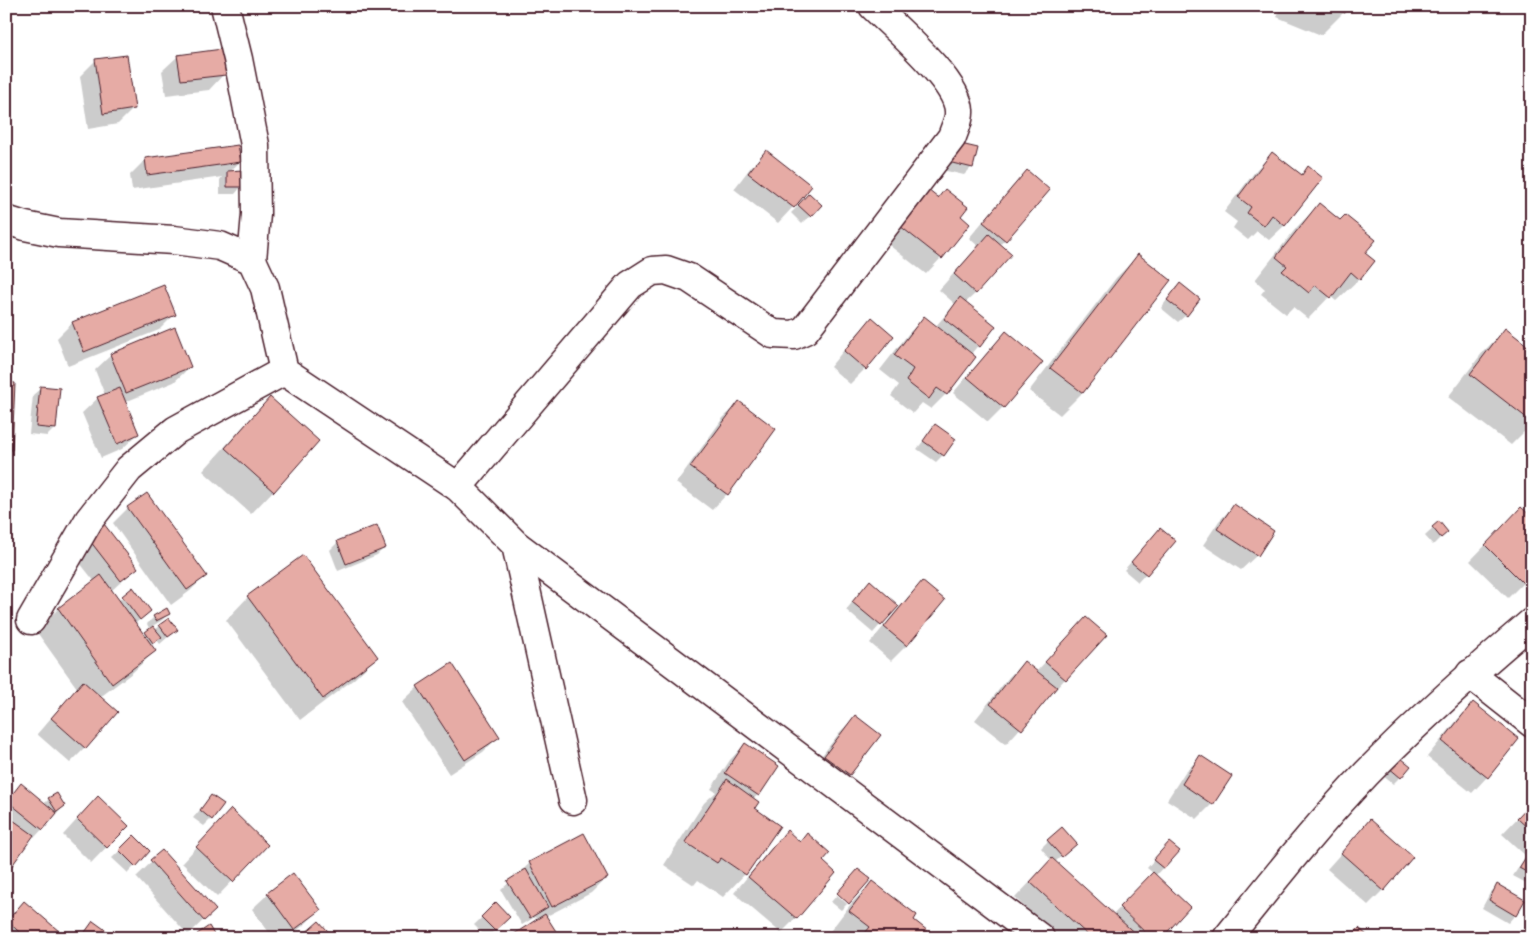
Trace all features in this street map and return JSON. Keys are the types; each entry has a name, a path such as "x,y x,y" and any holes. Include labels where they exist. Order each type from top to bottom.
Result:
{"street":[{"path":"225,6 238,59 255,145 256,214 252,260 265,288 284,371 458,487 516,546 1040,938"},
{"path":"458,487 630,285 652,271 666,270 689,278 773,334 794,334 805,330 952,137 959,112 953,92 939,72 872,6"},
{"path":"6,220 59,233 174,240 220,246 252,260"},
{"path":"32,620 89,520 129,469 176,430 284,371"},
{"path":"516,546 573,800"},
{"path":"1227,938 1282,868 1367,773 1470,674 1532,622"},
{"path":"1470,674 1532,723"}],"building":[{"path":"1327,6 1347,6 1345,13"},
{"path":"222,49 226,75 181,80 177,55"},
{"path":"127,55 135,109 103,114 95,59"},
{"path":"952,142 978,148 973,168 948,162"},
{"path":"238,145 241,162 147,175 145,158"},
{"path":"766,150 812,186 794,208 748,173"},
{"path":"1272,152 1302,175 1308,166 1323,178 1285,226 1272,215 1264,226 1247,213 1251,207 1238,197"},
{"path":"243,170 243,187 227,187 227,171"},
{"path":"1027,170 1050,190 1006,241 983,222"},
{"path":"945,189 968,207 961,216 970,224 942,259 900,226 928,190 938,198"},
{"path":"809,193 822,205 811,217 798,205"},
{"path":"1319,203 1340,220 1345,215 1376,240 1365,253 1375,261 1360,280 1351,272 1331,298 1315,285 1309,293 1282,271 1287,266 1276,257"},
{"path":"989,234 1012,254 976,294 954,274"},
{"path":"1138,254 1171,280 1083,393 1050,368"},
{"path":"1180,283 1200,299 1187,316 1167,300"},
{"path":"164,285 176,315 84,352 72,322"},
{"path":"960,297 996,326 980,347 944,319"},
{"path":"924,316 976,357 947,395 937,388 929,399 906,381 913,369 894,355"},
{"path":"872,317 894,336 866,370 844,351"},
{"path":"175,327 191,367 126,393 110,354"},
{"path":"1505,328 1532,349 1532,422 1470,374"},
{"path":"1006,331 1043,362 1004,408 967,377"},
{"path":"6,382 15,383 12,450 6,450"},
{"path":"40,386 60,388 56,429 36,427"},
{"path":"120,388 139,434 117,444 97,397"},
{"path":"270,397 319,441 274,492 225,448"},
{"path":"739,401 776,429 728,495 690,467"},
{"path":"935,424 956,439 944,456 923,441"},
{"path":"147,493 207,576 187,590 127,507"},
{"path":"1234,504 1274,531 1258,556 1217,529"},
{"path":"1521,507 1532,517 1532,576 1524,584 1485,545"},
{"path":"1439,521 1448,532 1441,538 1432,527"},
{"path":"104,524 138,568 121,581 87,537"},
{"path":"377,525 386,548 346,564 337,541"},
{"path":"1160,528 1176,541 1147,575 1131,562"},
{"path":"303,555 378,657 323,699 247,596"},
{"path":"101,575 156,651 112,684 58,608"},
{"path":"870,580 899,606 881,626 852,602"},
{"path":"922,581 945,600 907,646 884,627"},
{"path":"133,587 151,611 140,620 122,596"},
{"path":"167,608 170,614 156,621 153,616"},
{"path":"1086,617 1107,635 1066,680 1045,662"},
{"path":"169,618 178,630 168,637 159,625"},
{"path":"153,626 162,637 153,643 145,632"},
{"path":"1024,661 1057,687 1022,730 990,704"},
{"path":"452,663 500,737 465,760 417,686"},
{"path":"83,681 118,712 86,749 51,718"},
{"path":"1473,702 1519,739 1488,778 1442,741"},
{"path":"855,715 881,735 850,775 824,756"},
{"path":"745,743 779,766 759,796 725,773"},
{"path":"1200,755 1232,776 1213,805 1182,784"},
{"path":"1397,755 1411,766 1401,778 1388,767"},
{"path":"727,779 759,802 755,808 780,826 746,875 721,858 717,863 685,842"},
{"path":"21,783 57,813 43,830 7,801"},
{"path":"57,793 65,806 57,812 48,798"},
{"path":"211,795 224,804 212,820 200,810"},
{"path":"98,796 129,826 107,848 77,819"},
{"path":"1532,802 1532,832 1517,818"},
{"path":"231,809 268,845 233,882 196,847"},
{"path":"6,815 34,835 6,874"},
{"path":"1370,819 1413,857 1384,891 1341,853"},
{"path":"1062,827 1077,844 1062,857 1047,840"},
{"path":"787,830 800,842 807,833 830,853 823,861 836,873 797,919 748,877"},
{"path":"584,833 608,878 552,907 529,862"},
{"path":"134,835 150,851 136,867 119,850"},
{"path":"1169,842 1180,851 1164,869 1153,860"},
{"path":"162,850 216,910 204,921 150,860"},
{"path":"1529,852 1532,853 1532,875 1519,868"},
{"path":"1052,858 1140,938 1091,938 1030,882"},
{"path":"526,869 548,907 530,918 507,881"},
{"path":"858,869 871,879 849,904 837,893"},
{"path":"1153,872 1190,907 1162,938 1151,938 1119,907"},
{"path":"293,873 321,910 294,930 267,893"},
{"path":"872,881 917,915 914,920 928,931 923,938 861,938 870,927 849,911"},
{"path":"1497,884 1525,900 1516,916 1489,900"},
{"path":"24,901 67,938 26,938 7,921"},
{"path":"496,902 510,917 495,931 481,917"},
{"path":"545,914 559,936 555,938 512,938 511,936"},
{"path":"93,921 111,934 108,938 87,938 83,935"},
{"path":"319,921 334,938 306,938 303,935"},
{"path":"209,926 216,938 200,938 197,934"},
{"path":"1359,928 1370,938 1350,938"}]}
